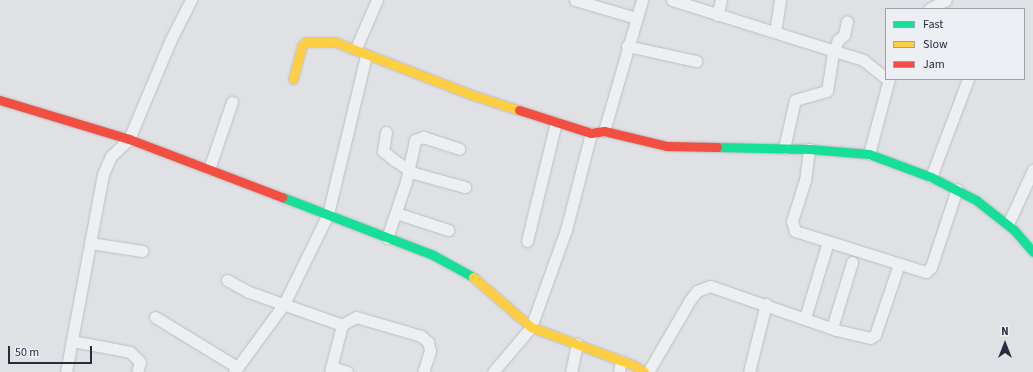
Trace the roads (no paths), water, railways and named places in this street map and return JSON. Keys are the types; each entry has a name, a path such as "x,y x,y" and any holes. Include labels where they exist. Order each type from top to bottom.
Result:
{"street":[{"path":"66,372 103,174 115,151 129,139 171,39 191,0"},
{"path":"356,48 377,0"},
{"path":"575,0 636,18"},
{"path":"604,131 627,46 642,0"},
{"path":"672,0 863,60 885,77"},
{"path":"717,15 721,0"},
{"path":"775,32 780,0"},
{"path":"932,8 946,0"},
{"path":"784,148 795,100 827,91 834,50 844,35 846,21"},
{"path":"293,79 299,49 306,42 335,42 356,48 366,56 475,96 591,133 604,131 667,146 784,148 869,154 957,188 997,214 1033,252"},
{"path":"627,46 696,60"},
{"path":"155,317 236,370 284,304 328,214 366,56"},
{"path":"869,154 888,80"},
{"path":"931,177 968,80"},
{"path":"0,100 129,139 328,214 455,265 473,277 531,327 621,361 644,372"},
{"path":"209,169 232,102"},
{"path":"527,241 556,122"},
{"path":"386,132 383,151 408,170 465,187"},
{"path":"493,372 531,327 566,230 591,133"},
{"path":"387,238 396,213 417,137 459,149"},
{"path":"809,149 805,180 792,221 795,231 899,264 929,270 957,188"},
{"path":"1008,224 1033,170"},
{"path":"396,213 448,230"},
{"path":"805,318 828,242"},
{"path":"90,243 142,251"},
{"path":"832,328 852,262"},
{"path":"648,372 697,291 710,286 766,304 832,328 870,338 875,335 899,264"},
{"path":"227,280 249,292 342,325"},
{"path":"749,372 766,304"},
{"path":"347,372 330,370 342,325 356,317 421,336 428,342 430,351 423,372"},
{"path":"72,341 130,352 140,362 137,372"},
{"path":"570,372 578,344"},
{"path":"619,372 621,361"}]}
